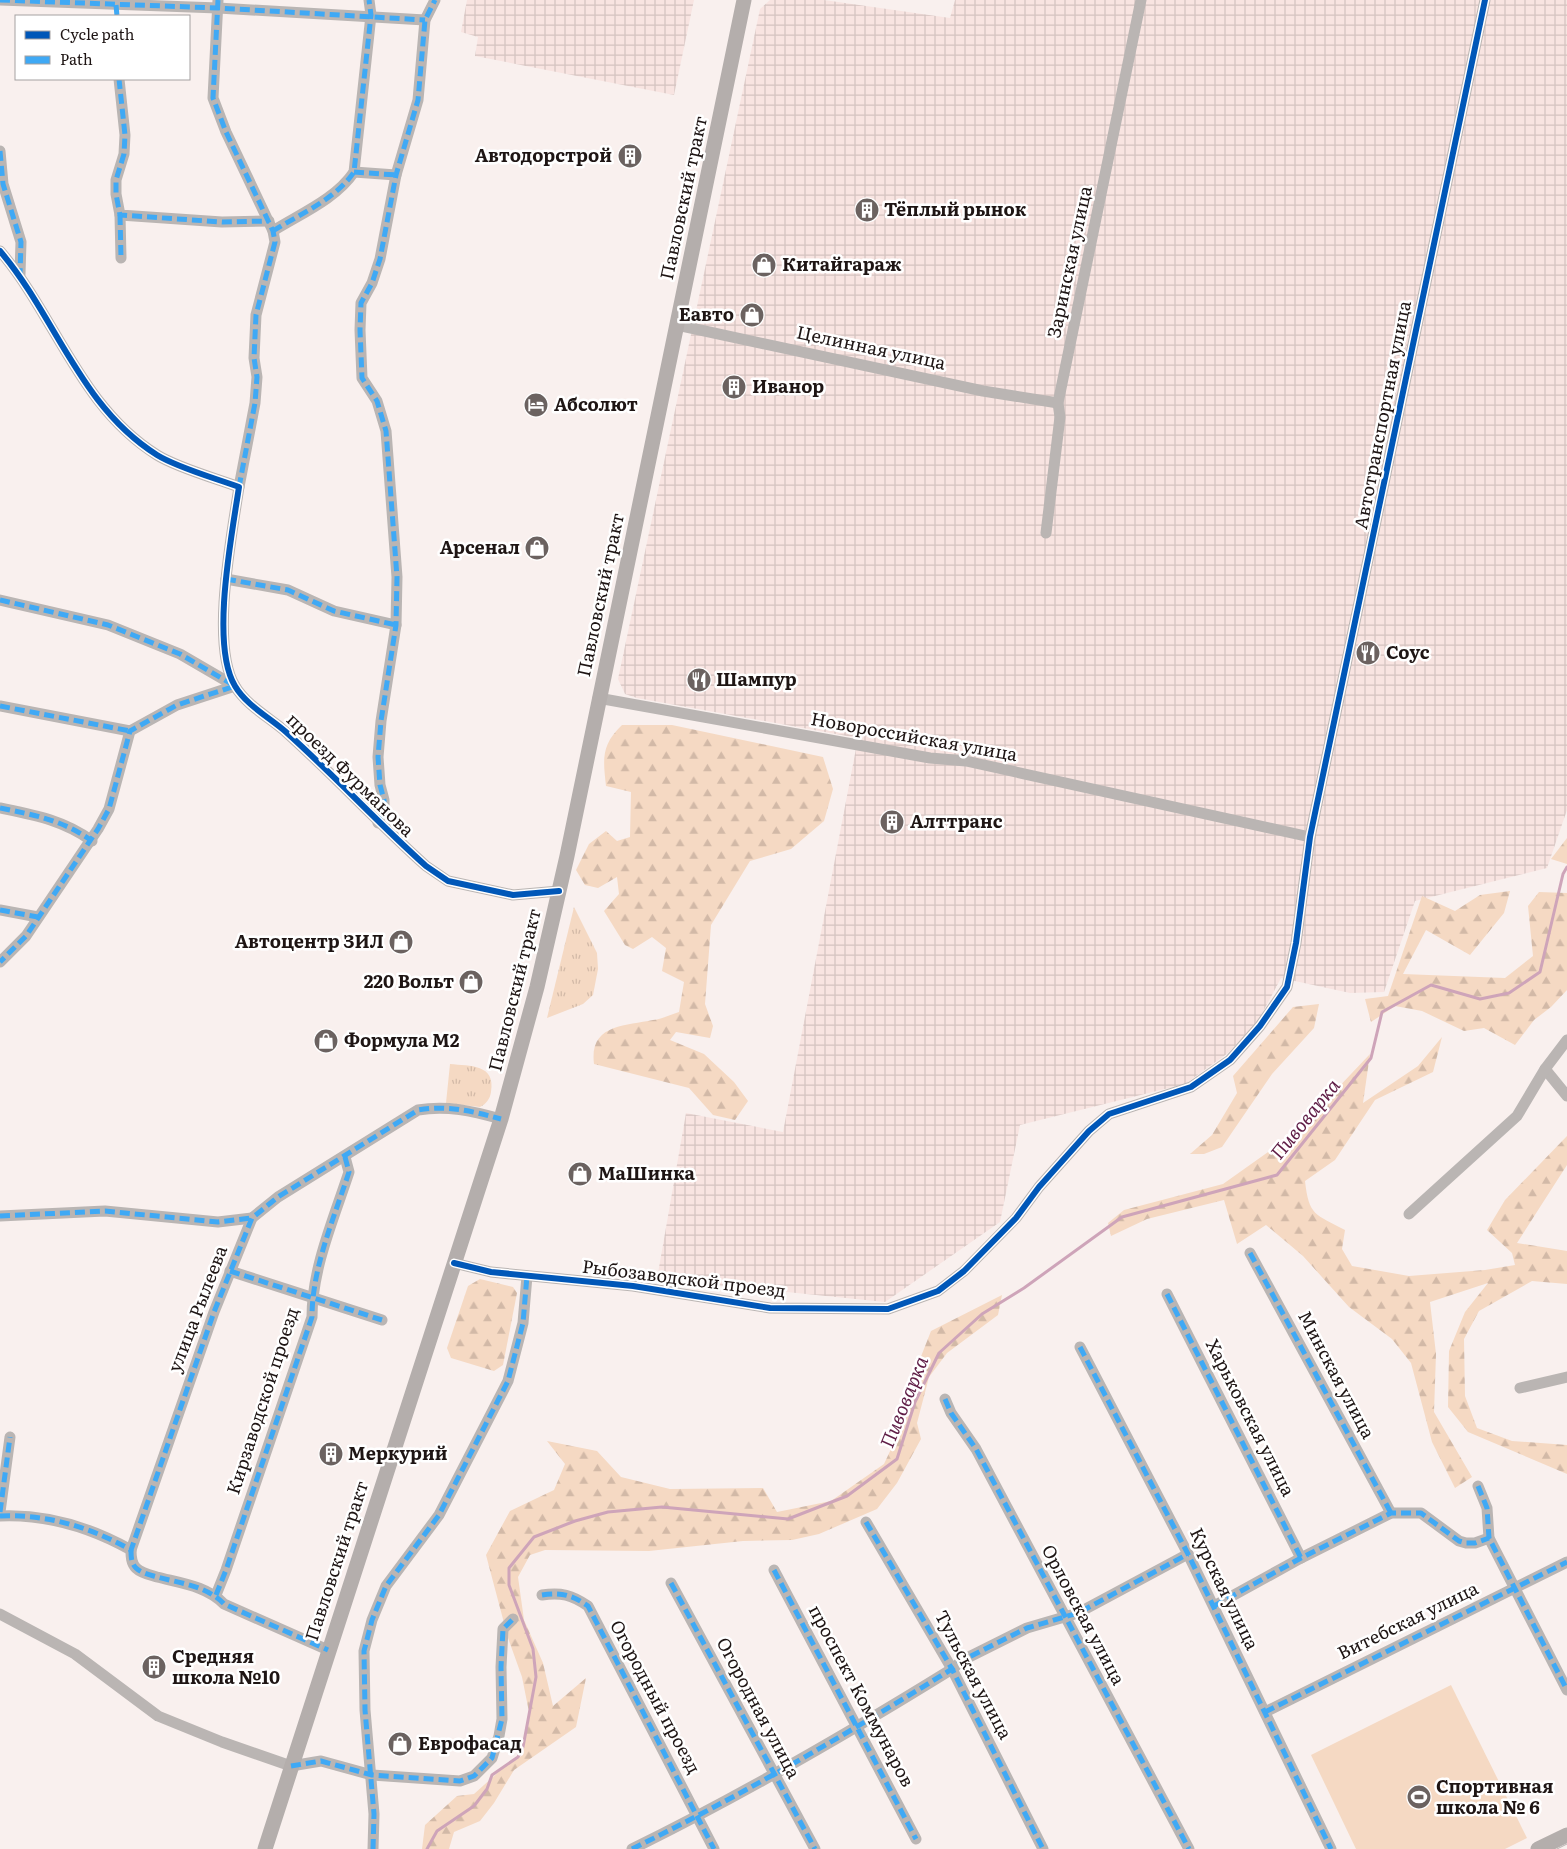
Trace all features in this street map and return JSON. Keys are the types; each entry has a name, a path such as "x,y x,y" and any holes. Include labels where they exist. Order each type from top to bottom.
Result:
{"main road":[{"name":"Павловский тракт","path":"265,1849 501,1119 537,987 559,891 744,0"},
{"path":"1538,1849 1567,1835"}],"street":[{"path":"0,0 116,10 218,4 426,20"},
{"path":"120,215 271,226 335,193 347,184 354,172 371,15 369,0"},
{"path":"378,823 383,814 384,800 380,785 378,757 381,722 396,626 397,577 386,431 377,400 362,378 360,330 362,303 377,271 396,176 418,100 426,20 435,0"},
{"name":"Заринская улица","path":"1046,533 1060,417 1058,402 1141,0"},
{"name":"Автотранспортная улица","path":"1304,891 1310,836 1485,0"},
{"path":"218,4 213,98 226,132 271,226"},
{"path":"119,80 125,135 124,154 116,180 116,194 120,215 121,258"},
{"path":"0,151 3,184 21,242 20,274"},
{"path":"354,172 396,176"},
{"name":"проезд Фурманова","path":"271,226 274,252 256,316 254,358 257,377 256,403 239,487 226,579 225,656 235,686 251,704 286,732 378,823 426,866 448,881 513,895 559,891"},
{"path":"0,251 20,274 91,393 112,419 133,438 159,456 239,487"},
{"name":"Целинная улица","path":"677,325 983,390 1058,402"},
{"path":"226,579 288,590 334,611 396,626"},
{"path":"0,600 108,624 180,654 235,686"},
{"path":"0,706 130,731 177,705 235,686"},
{"name":"Новороссийская улица","path":"598,698 930,758 966,761 1310,836"},
{"path":"0,962 26,936 92,841 109,809 130,731"},
{"path":"0,808 50,818 76,830 92,841"},
{"name":"Рыбозаводской проезд","path":"454,1263 491,1272 633,1286 770,1308 888,1309 938,1291 964,1271 1016,1218 1039,1187 1089,1131 1109,1114 1191,1087 1230,1060 1260,1026 1286,987 1296,944 1304,891"},
{"path":"0,910 38,917"},
{"path":"1409,1214 1517,1116 1546,1069 1567,1040"},
{"path":"1546,1069 1567,1096"},
{"name":"улица Рылеева","path":"131,1550 230,1271 252,1218 278,1197 418,1110 438,1106 472,1111 501,1119"},
{"name":"Кирзаводской проезд","path":"216,1595 312,1317 312,1297 349,1172 345,1157"},
{"path":"0,1216 106,1211 218,1222 252,1218"},
{"name":"Минская улица","path":"1250,1254 1391,1514"},
{"path":"230,1271 382,1320"},
{"path":"373,1849 374,1814 365,1710 364,1651 372,1620 386,1586 439,1515 508,1380 523,1323 527,1276"},
{"name":"Харьковская улица","path":"1168,1294 1300,1558"},
{"name":"Курская улица","path":"1080,1347 1188,1554 1331,1849"},
{"path":"1520,1388 1567,1377"},
{"name":"Орловская улица","path":"945,1398 951,1414 976,1449 1189,1849"},
{"path":"0,1512 10,1437"},
{"path":"1478,1486 1487,1508 1489,1538 1567,1690"},
{"path":"1214,1606 1300,1558 1391,1514 1422,1512 1459,1541 1466,1543 1475,1543 1489,1538"},
{"path":"0,1516 24,1515 70,1524 111,1539 131,1550 131,1561 135,1568 145,1574 216,1595 224,1604 328,1650"},
{"name":"Тульская улица","path":"866,1522 952,1669 1043,1849"},
{"path":"632,1849 698,1817 774,1776 859,1727 952,1669 963,1660 1027,1628 1078,1613 1188,1554"},
{"name":"Витебская улица","path":"1265,1712 1567,1562"},
{"name":"проспект Коммунаров","path":"774,1570 859,1727 916,1839"},
{"name":"Огородная улица","path":"672,1583 774,1776 815,1849"},
{"name":"Огородный проезд","path":"542,1595 559,1593 574,1596 588,1606 714,1849"},
{"path":"0,1614 75,1654 140,1705 158,1716 222,1742 291,1766 320,1761 372,1775 460,1781 474,1776 492,1758 502,1719 501,1667 503,1629 513,1619"}],"shaded area":[{"path":"467,0 694,0 674,95 475,56 478,37 461,32"},
{"path":"770,0 824,0 950,18 955,0 1567,0 1567,810 1547,868 1415,901 1384,992 1350,993 1281,978 1257,1023 1228,1053 1185,1084 1020,1125 1000,1222 885,1302 657,1279 686,1113 783,1132 858,738 637,698 625,694 618,679 760,9"}],"green space":[{"path":"622,725 672,725 823,757 833,789 824,821 791,849 750,861 711,925 705,1004 713,1026 710,1038 676,1032 670,1040 704,1054 734,1082 748,1101 735,1120 713,1115 689,1088 594,1064 594,1051 597,1041 611,1029 660,1019 679,1012 684,982 662,971 666,948 652,937 633,949 625,945 604,911 619,894 617,877 598,888 585,885 576,870 589,844 606,831 617,841 630,837 631,792 606,786 604,768 607,746 615,732"},
{"path":"1567,838 1567,864 1551,859"},
{"path":"1510,891 1504,913 1470,955 1426,930 1403,974 1505,978 1533,956 1528,906 1539,892 1567,893 1567,990 1551,1007 1534,1020 1515,1045 1484,1028 1464,1031 1422,1011 1395,1006 1371,1022 1365,999 1388,996 1422,896 1455,911 1480,895"},
{"path":"574,907 597,953 598,969 593,995 583,1004 547,1018"},
{"path":"1319,1004 1314,1028 1272,1074 1222,1147 1204,1154 1190,1154 1212,1135 1237,1093 1233,1076 1293,1007"},
{"path":"1442,1037 1433,1072 1375,1100 1335,1160 1305,1181 1309,1201 1315,1213 1345,1230 1342,1249 1352,1266 1409,1276 1485,1270 1515,1265 1512,1253 1487,1230 1505,1200 1567,1136 1567,1165 1517,1243 1567,1251 1567,1284 1532,1281 1479,1311 1464,1339 1465,1396 1477,1428 1512,1441 1567,1445 1567,1474 1468,1432 1448,1407 1449,1351 1465,1312 1488,1283 1430,1302 1436,1354 1434,1412 1472,1477 1455,1488 1432,1442 1411,1363 1392,1339 1349,1307 1303,1256 1266,1225 1237,1244 1224,1200 1147,1219 1111,1236 1108,1223 1124,1210 1223,1184 1295,1133 1370,1054 1363,1103 1418,1066"},
{"path":"450,1064 480,1068 490,1076 491,1092 489,1099 484,1104 480,1107 446,1103"},
{"path":"480,1279 513,1287 517,1293 503,1365 494,1371 451,1358 447,1348 468,1286"},
{"path":"1002,1295 998,1315 947,1353 929,1377 917,1423 921,1439 897,1483 877,1509 819,1534 792,1540 743,1541 649,1551 545,1550 530,1555 518,1577 524,1620 543,1663 553,1706 586,1678 576,1727 514,1770 494,1803 480,1821 454,1832 449,1849 422,1849 425,1825 457,1796 474,1794 504,1767 523,1755 529,1712 522,1677 508,1638 486,1555 510,1511 554,1490 565,1464 547,1441 597,1451 621,1477 670,1489 763,1488 777,1512 831,1501 884,1464 898,1434 911,1382 931,1331"},
{"name":"Спортивная школа № 6","path":"1451,1685 1527,1838 1505,1849 1356,1849 1311,1755"}],"waterway":[{"name":"Пивоварка","path":"427,1849 437,1831 474,1806 487,1789 492,1775 518,1757 523,1747 536,1677 533,1649 509,1585 509,1568 534,1537 575,1521 608,1512 662,1507 788,1519 847,1496 897,1459 915,1402 939,1353 982,1314 1024,1288 1122,1217 1277,1175 1371,1058 1382,1012 1431,985 1480,999 1509,993 1540,972 1563,874 1567,867"}],"tram line":[{"path":"1557,1849 1567,1844"}],"marked path":[{"path":"0,0 218,8 425,20"},
{"path":"218,0 213,98 226,132 273,231 275,242 256,315 254,358 257,377 255,403 239,487"},
{"path":"273,231 328,198 354,172 371,15 369,0"},
{"path":"378,823 384,809 378,757 381,721 396,625 397,577 386,431 377,401 362,378 361,303 372,283 380,259 396,175 418,100 425,20 435,0"},
{"path":"116,5 117,15"},
{"path":"119,80 125,135 124,154 116,180 116,194 120,215 222,222 269,221"},
{"path":"0,151 3,184 21,242 20,274"},
{"path":"354,172 396,175"},
{"path":"120,215 121,258"},
{"path":"226,579 288,590 334,611 396,625"},
{"path":"0,600 108,625 180,654 235,686 177,705 130,731 109,809 98,829 26,936 0,962"},
{"path":"0,706 130,731"},
{"path":"0,808 59,823 92,841"},
{"path":"0,910 38,917"},
{"path":"0,1516 35,1517 68,1524 100,1535 131,1550 214,1312 252,1218 278,1197 418,1110 439,1108 460,1110 501,1119"},
{"path":"216,1595 312,1317 313,1299 320,1262 349,1172 345,1157"},
{"path":"0,1216 105,1211 218,1222 252,1218"},
{"path":"1250,1253 1391,1513"},
{"path":"230,1271 382,1320"},
{"path":"373,1849 374,1814 365,1710 364,1651 372,1620 386,1586 439,1515 508,1381 523,1323 527,1276"},
{"path":"1167,1294 1301,1558"},
{"path":"1080,1347 1188,1554 1331,1849"},
{"path":"945,1399 951,1413 976,1449 1189,1849"},
{"path":"0,1512 10,1437"},
{"path":"1478,1486 1487,1508 1489,1538 1567,1690"},
{"path":"1214,1606 1301,1558 1391,1513 1421,1513 1459,1541 1466,1543 1475,1543 1489,1538"},
{"path":"866,1522 952,1669 1043,1849"},
{"path":"131,1550 133,1564 140,1571 201,1589 210,1593 224,1604 328,1650"},
{"path":"632,1849 794,1763 913,1693 963,1660 1027,1628 1078,1613 1188,1554"},
{"path":"1265,1712 1567,1562"},
{"path":"774,1570 916,1839"},
{"path":"671,1583 815,1849"},
{"path":"542,1595 566,1595 588,1606 714,1849"},
{"path":"291,1766 321,1761 372,1775 460,1781 474,1776 492,1758 502,1719 501,1667 503,1629 513,1619"}],"cycle path":[{"path":"454,1263 491,1272 633,1286 770,1308 888,1309 938,1291 964,1271 1016,1218 1039,1187 1089,1131 1109,1114 1191,1087 1230,1060 1260,1026 1287,987 1296,943 1310,837 1485,0"},
{"path":"0,251 20,277 88,387 130,435 166,460 239,487 228,560 223,617 224,644 228,668 235,686 245,699 304,748 426,866 448,881 513,895 559,891"}],"place":[{"name":"Автодорстрой","path":"630,156"},
{"name":"Тёплый рынок","path":"867,210"},
{"name":"Китайгараж","path":"764,265"},
{"name":"Еавто","path":"752,315"},
{"name":"Иванор","path":"734,387"},
{"name":"Абсолют","path":"536,405"},
{"name":"Арсенал","path":"537,548"},
{"name":"Соус","path":"1368,653"},
{"name":"Шампур","path":"699,680"},
{"name":"Алттранс","path":"892,822"},
{"name":"Автоцентр ЗИЛ","path":"401,942"},
{"name":"220 Вольт","path":"471,982"},
{"name":"Формула М2","path":"326,1041"},
{"name":"МаШинка","path":"580,1174"},
{"name":"Меркурий","path":"331,1454"},
{"name":"Средняя школа №10","path":"154,1667"},
{"name":"Еврофасад","path":"400,1744"},
{"name":"Спортивная школа № 6","path":"1419,1797"}]}
